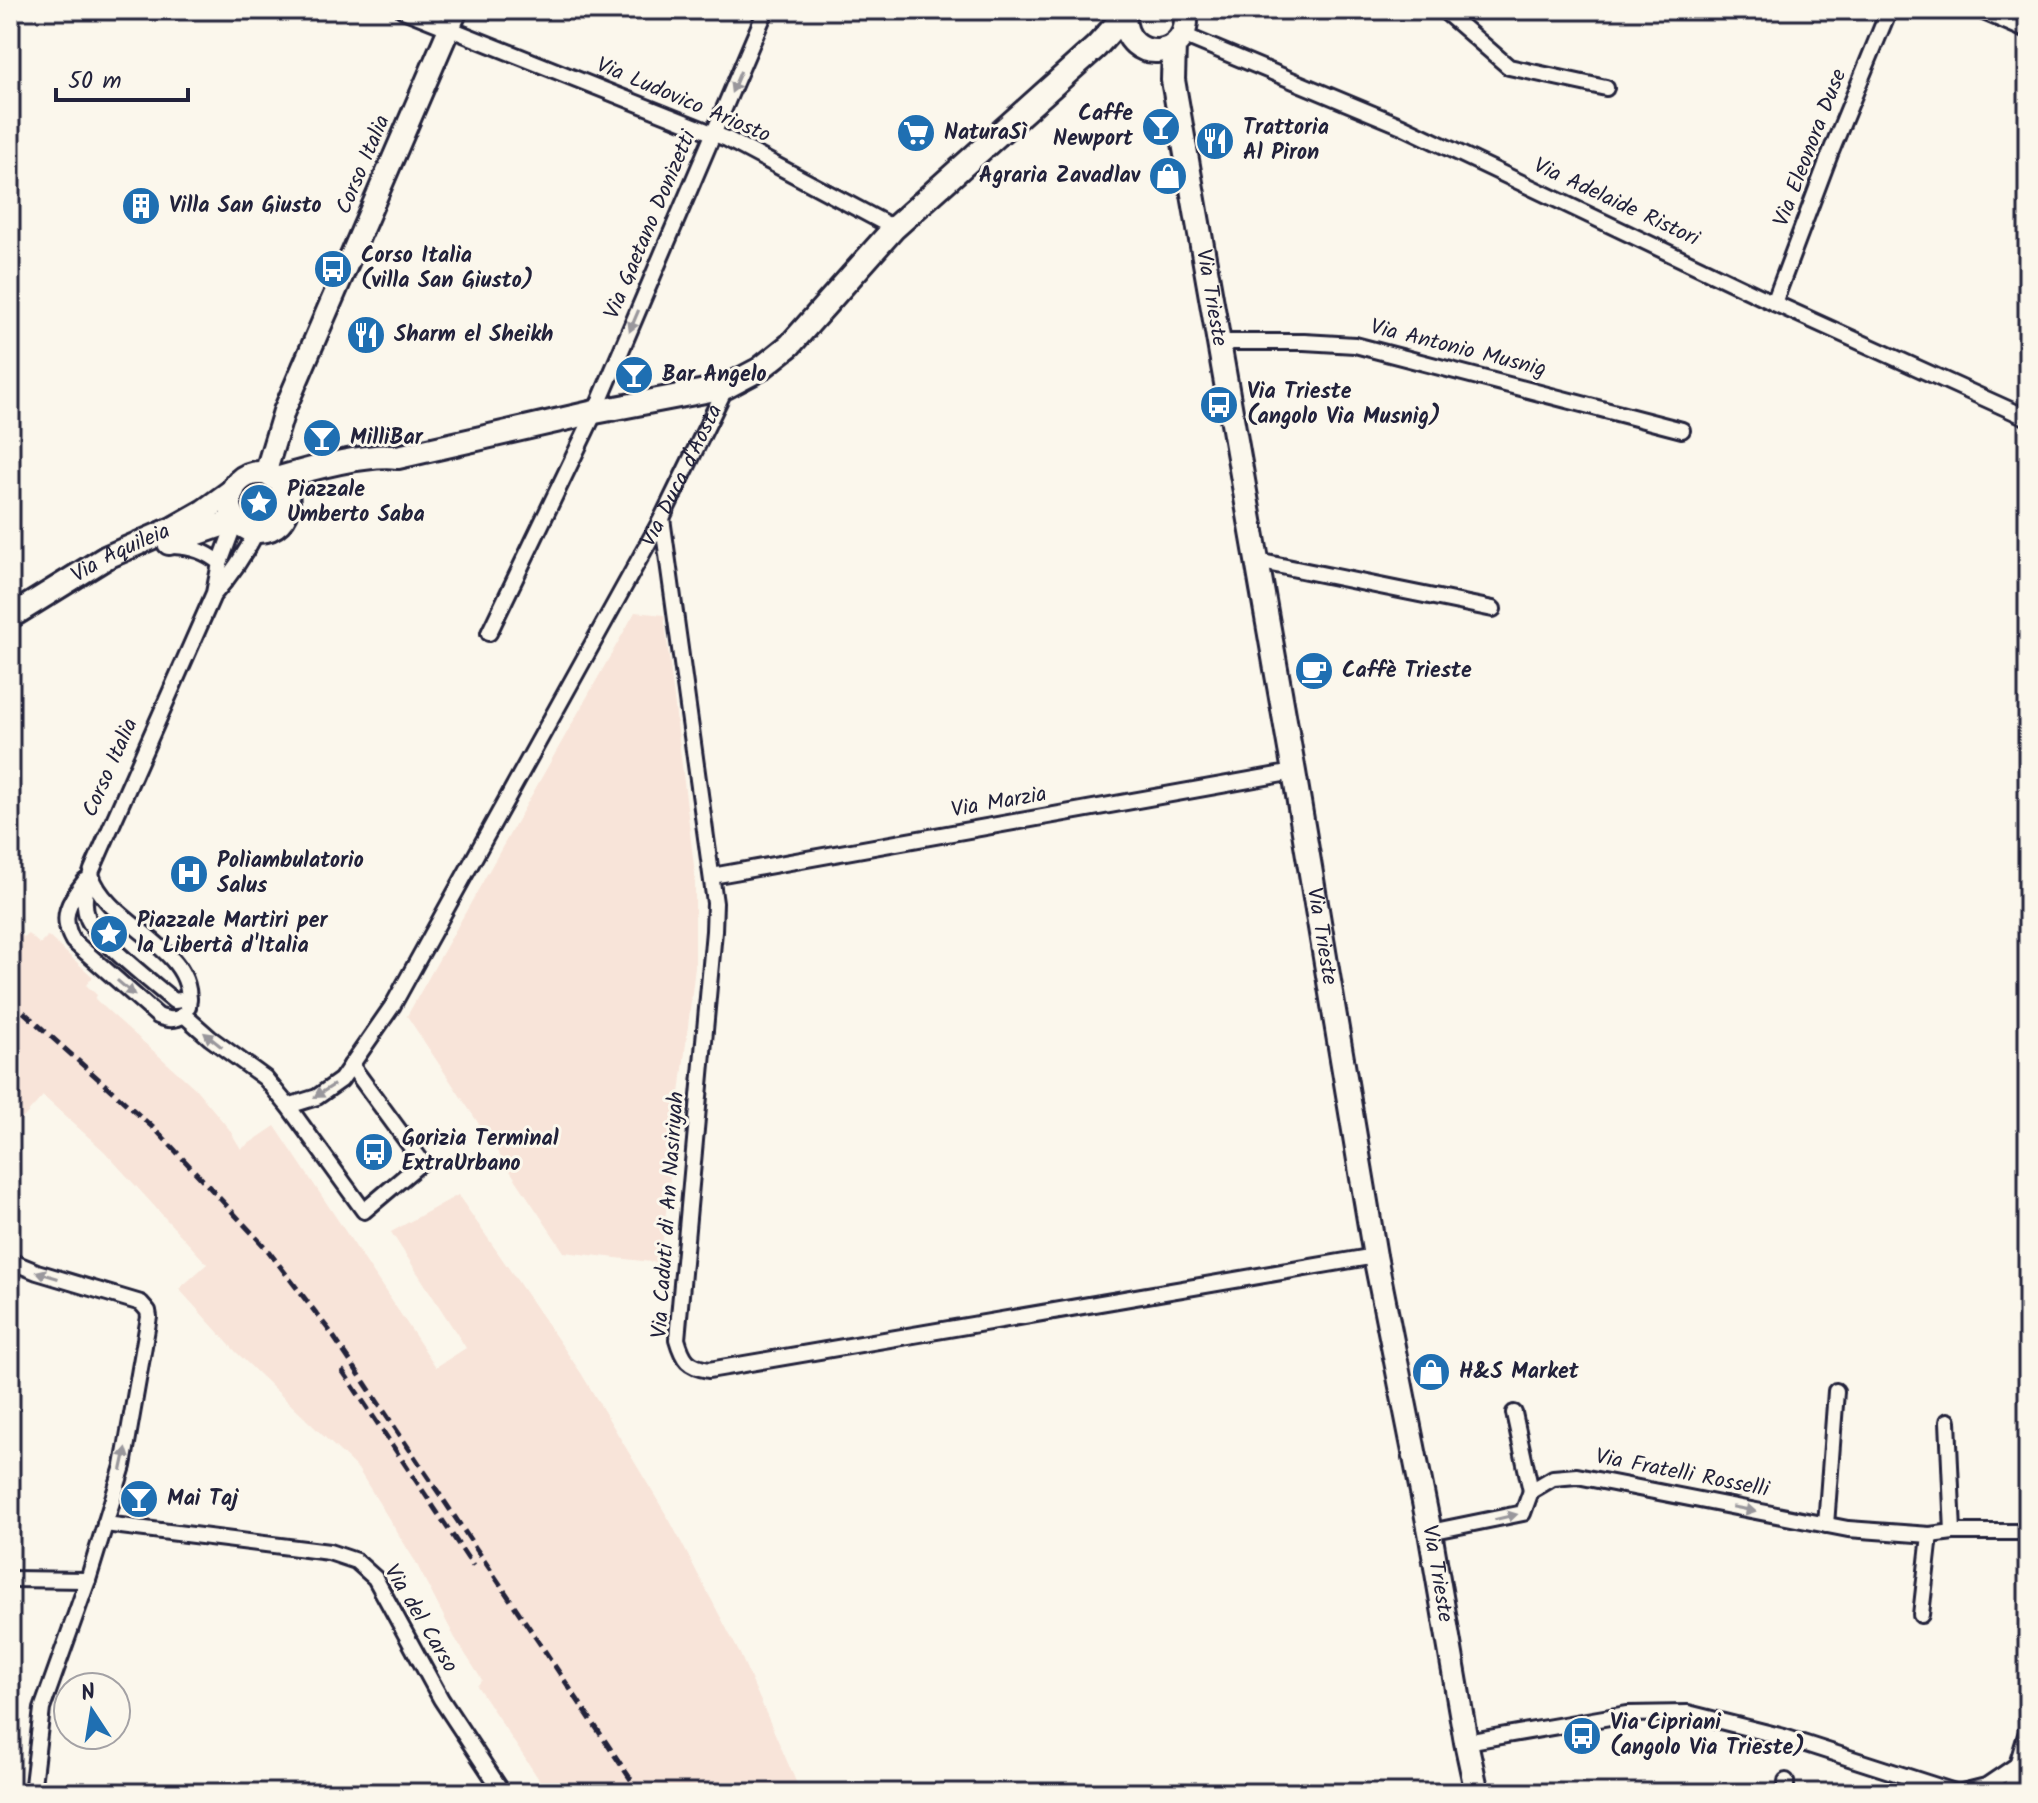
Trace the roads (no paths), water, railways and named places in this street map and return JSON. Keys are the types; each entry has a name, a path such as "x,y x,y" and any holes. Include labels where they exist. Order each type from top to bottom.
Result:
{"main road":[{"path":"1171,44 1187,24 1185,10"},
{"name":"Corso Italia","path":"276,483 284,411 453,19"},
{"name":"Via Duca d'Aosta","path":"726,387 760,369 790,345 894,228 1126,21 1135,44 1145,50 1171,44"},
{"name":"Via Trieste","path":"1171,44 1173,80 1375,1256 1430,1532 1477,1793"},
{"path":"276,483 287,510 281,521 270,529 257,531 245,528 236,520 230,500 238,483 254,474 276,483 305,486 385,466 398,457 595,412 726,387"},
{"name":"Via Aquileia","path":"10,617 107,557 174,528 233,490"},
{"path":"164,545 236,520"},
{"name":"Via Aquileia","path":"10,630 75,588 164,545"}],"street":[{"name":"Via Ludovico Ariosto","path":"403,10 453,19 727,139 894,228"},
{"name":"Via Gaetano Donizetti","path":"489,633 595,412 766,10"},
{"path":"1443,10 1509,67 1606,88"},
{"name":"Via Eleonora Duse","path":"1774,303 1889,10"},
{"path":"1979,10 2028,31"},
{"name":"Via Adelaide Ristori","path":"1171,44 1402,126 1774,303 2028,418"},
{"name":"Via Antonio Musnig","path":"1219,342 1355,345 1682,430"},
{"name":"Via Duca d'Aosta","path":"288,1106 317,1097 341,1080 393,1005 662,518 726,387"},
{"name":"Via Caduti di An Nasiriyah","path":"662,518 715,903 677,1339 688,1363 709,1370 1375,1256"},
{"name":"Corso Italia","path":"91,874 214,593 220,563 236,520"},
{"name":"Corso Italia","path":"214,593 231,574 257,531"},
{"path":"164,545 190,547 208,553 220,563"},
{"path":"1257,561 1493,609"},
{"name":"Via Marzia","path":"712,876 1294,772"},
{"path":"91,874 85,889 86,910 97,934 174,1001 189,999"},
{"path":"91,874 93,883 107,900 178,964 189,999 184,1015 177,1020 158,1016 73,941 67,931 66,919 72,898 91,874"},
{"path":"184,1015 265,1078 364,1211 422,1162 351,1065"},
{"path":"10,1261 141,1303 149,1317 123,1466 87,1584 42,1709 32,1793"},
{"path":"1826,1525 1836,1391"},
{"path":"1514,1413 1531,1491"},
{"path":"1948,1421 1953,1532"},
{"name":"Via Fratelli Rosselli","path":"1430,1532 1523,1513 1531,1491 1553,1478 1577,1476 1848,1529 1930,1535 2028,1532"},
{"name":"Via del Carso","path":"105,1524 329,1552 356,1561 375,1578 441,1699 503,1793"},
{"path":"1921,1615 1930,1535"},
{"path":"10,1579 87,1584"},
{"path":"1466,1742 1627,1714 1688,1713 1784,1737 1958,1793 1986,1786 2017,1765"},
{"path":"2010,1793 2028,1728"}],"railway":[{"path":"10,1000 158,1132 266,1248 329,1330 640,1793"},
{"path":"342,1370 473,1566"}],"place":[{"name":"Caffe Newport","path":"1161,127"},
{"name":"NaturaSì","path":"916,133"},
{"name":"Trattoria Al Piron","path":"1215,141"},
{"name":"Agraria Zavadlav","path":"1168,176"},
{"name":"Villa San Giusto","path":"141,206"},
{"name":"Corso Italia (villa San Giusto)","path":"333,269"},
{"name":"Sharm el Sheikh","path":"366,335"},
{"name":"Bar Angelo","path":"634,375"},
{"name":"Via Trieste (angolo Via Musnig)","path":"1219,405"},
{"name":"MilliBar","path":"322,438"},
{"name":"Piazzale Umberto Saba","path":"259,503"},
{"name":"Caffè Trieste","path":"1314,671"},
{"name":"Poliambulatorio Salus","path":"189,874"},
{"name":"Piazzale Martiri per la Libertà d'Italia","path":"109,934"},
{"name":"Gorizia Terminal ExtraUrbano","path":"374,1152"},
{"name":"H&S Market","path":"1431,1372"},
{"name":"Mai Taj","path":"139,1499"},
{"name":"Via Cipriani (angolo Via Trieste)","path":"1582,1736"}]}
